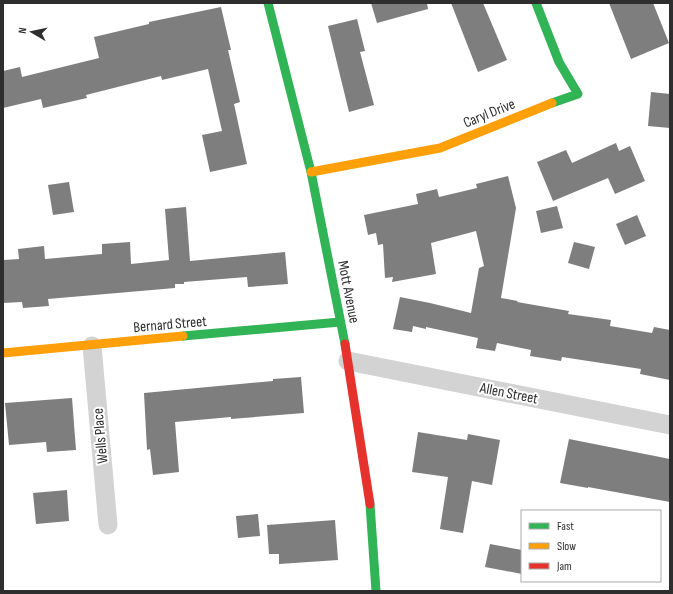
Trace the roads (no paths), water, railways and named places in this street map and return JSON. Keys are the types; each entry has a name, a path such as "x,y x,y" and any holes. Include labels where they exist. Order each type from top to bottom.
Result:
{"street":[{"name":"Mott Avenue","path":"268,3 311,172 348,361 369,494 376,591"},
{"name":"Caryl Drive","path":"311,172 440,148 545,105 578,94 559,62 536,3"},
{"name":"Bernard Street","path":"3,353 340,322"},
{"name":"Wells Place","path":"92,346 108,525"},
{"name":"Allen Street","path":"348,361 670,425"}]}
